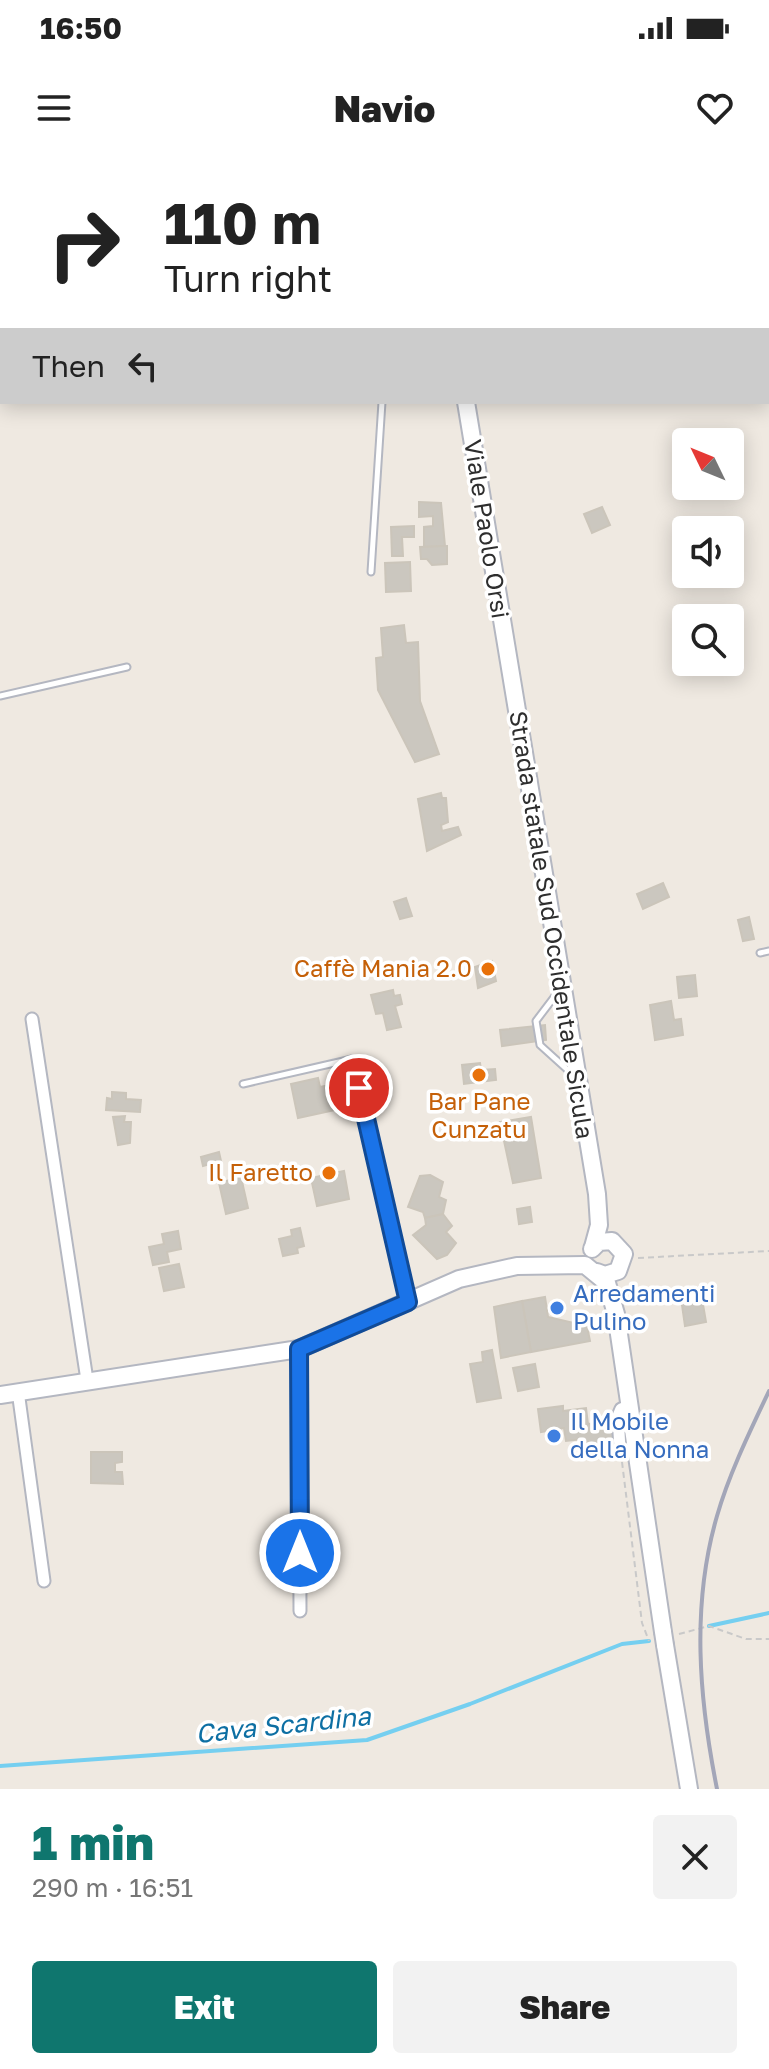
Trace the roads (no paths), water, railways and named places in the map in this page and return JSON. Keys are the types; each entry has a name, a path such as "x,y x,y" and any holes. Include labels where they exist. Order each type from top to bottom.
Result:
{"main road":[{"name":"Viale Paolo Orsi","path":"466,404 506,655"},
{"name":"Strada statale Sud Occidentale Sicula","path":"506,655 597,1194"},
{"path":"597,1194 599,1225 590,1258 607,1283 616,1314 689,1789"},
{"path":"597,1194 621,1257 616,1314"},
{"path":"563,1264 603,1240 621,1257"},
{"path":"0,1395 299,1349 459,1279 491,1270 563,1264 610,1275 621,1257"}],"street":[{"path":"32,1019 87,1380"},
{"path":"359,1088 408,1302"},
{"path":"299,1349 300,1611"},
{"path":"18,1391 44,1581"},
{"path":"620,1449 618,1416 621,1409 628,1406"}],"lane":[{"path":"371,572 382,404"},
{"path":"0,696 127,667"},
{"path":"760,953 769,951"},
{"path":"561,988 536,1021 540,1045 576,1077"},
{"path":"243,1084 352,1059 359,1088"}],"waterway":[{"path":"709,1626 769,1613"},
{"name":"Cava Scardina","path":"0,1766 367,1740 470,1704 622,1644 649,1641"}],"railway":[{"path":"717,1789 702,1687 700,1652 704,1584 722,1500 769,1391"}],"place":[{"name":"Caffè Mania 2.0","path":"488,969"},
{"name":"Bar Pane Cunzatu","path":"479,1075"},
{"name":"Il Faretto","path":"329,1173"},
{"name":"Arredamenti Pulino","path":"557,1308"},
{"name":"Il Mobile della Nonna","path":"554,1436"}]}
